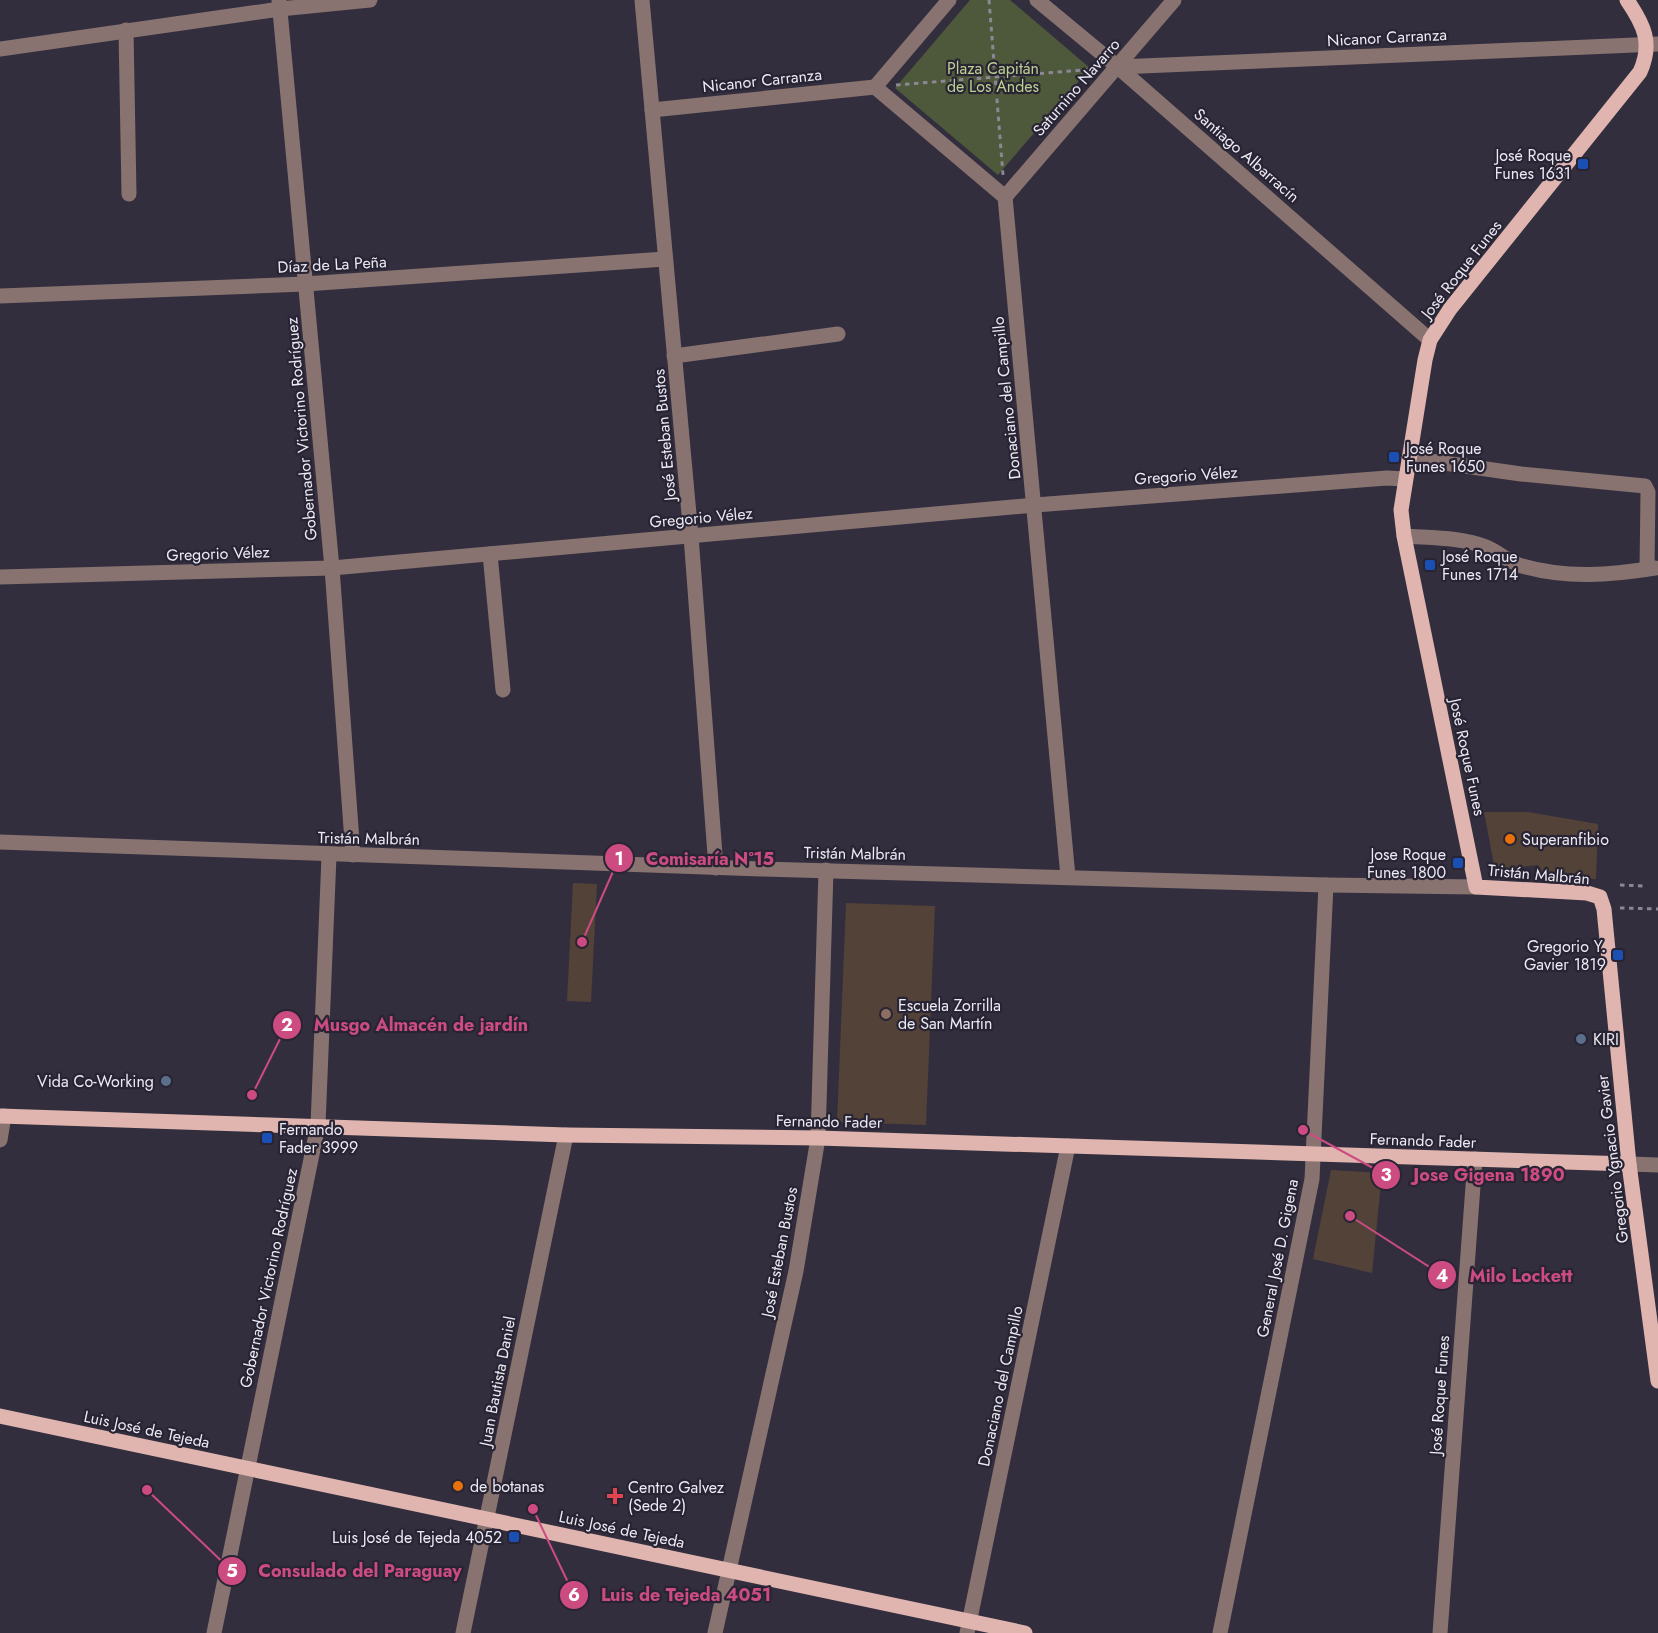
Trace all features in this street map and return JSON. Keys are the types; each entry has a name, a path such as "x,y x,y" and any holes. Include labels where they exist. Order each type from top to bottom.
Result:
{"main road":[{"path":"1627,0 1653,44"},
{"name":"José Roque Funes","path":"1476,887 1404,536 1401,510 1408,458 1430,340 1450,309 1631,84 1653,44"},
{"name":"Tristán Malbrán","path":"1476,887 1587,893 1600,897"},
{"name":"Gregorio Ygnacio Gavier","path":"1600,897 1604,909 1629,1164 1658,1381"},
{"name":"Fernando Fader","path":"2,1116 318,1125 566,1136 818,1138 1629,1164"},
{"name":"Luis José de Tejeda","path":"0,1416 729,1569 969,1627 1025,1633"}],"street":[{"path":"0,49 279,4 370,0"},
{"name":"José Esteban Bustos","path":"642,0 691,536 716,868"},
{"path":"949,0 875,87 1005,197"},
{"name":"Santiago Albarracín","path":"1037,0 1118,67 1430,340"},
{"name":"Saturnino Navarro","path":"1005,197 1174,0"},
{"name":"Gobernador Victorino Rodríguez","path":"279,4 332,568 352,855"},
{"path":"126,30 129,194"},
{"name":"Nicanor Carranza","path":"1118,67 1653,44"},
{"name":"Nicanor Carranza","path":"652,110 875,87"},
{"name":"Donaciano del Campillo","path":"1005,197 1068,877"},
{"name":"Díaz de La Peña","path":"0,296 305,284 665,260"},
{"path":"675,356 838,334"},
{"path":"1404,536 1468,542 1486,547 1523,566 1568,574 1603,576 1653,569 1648,492 1645,486 1521,474 1408,458"},
{"name":"Gregorio Vélez","path":"0,577 332,568 1035,505 1387,477 1405,479"},
{"path":"490,554 503,690"},
{"name":"Tristán Malbrán","path":"0,842 329,856 716,868 1476,887"},
{"name":"Gobernador Victorino Rodríguez","path":"214,1633 318,1125 329,856"},
{"name":"José Esteban Bustos","path":"715,1633 796,1271 818,1138 826,870"},
{"name":"General José D. Gigena","path":"1220,1633 1312,1179 1326,885"},
{"path":"0,1140 2,1116"},
{"name":"Juan Bautista Daniel","path":"464,1633 566,1136"},
{"name":"Donaciano del Campillo","path":"969,1627 1068,1146"},
{"name":"José Roque Funes","path":"1440,1633 1475,1159"},
{"name":"Fernando Fader","path":"1629,1164 1658,1165"}],"path":[{"path":"989,0 1005,197"},
{"path":"875,87 1118,67"},
{"path":"1620,885 1644,886"},
{"path":"1620,908 1658,909"}],"green space":[{"name":"Plaza Capitán de Los Andes","path":"970,0 1010,0 1090,68 998,175 895,88"}],"building":[{"path":"1484,812 1528,812 1598,824 1596,879 1538,878 1538,865 1495,870"},
{"path":"573,883 597,884 591,1002 567,1001"},
{"name":"Escuela Zorrilla de San Martín","path":"846,903 935,906 926,1125 837,1122"},
{"path":"1331,1170 1382,1173 1372,1273 1313,1259"}],"place":[{"name":"José Roque Funes 1631","path":"1583,164"},
{"name":"José Roque Funes 1650","path":"1394,457"},
{"name":"José Roque Funes 1714","path":"1430,565"},
{"name":"Superanfibio","path":"1510,839"},
{"name":"Jose Roque Funes 1800","path":"1458,863"},
{"name":"Comisaría Nº15","path":"582,942"},
{"name":"Gregorio Y. Gavier 1819","path":"1618,955"},
{"name":"Escuela Zorrilla de San Martín","path":"886,1014"},
{"name":"KIRI","path":"1581,1039"},
{"name":"Vida Co-Working","path":"166,1081"},
{"name":"Musgo Almacén de jardín","path":"252,1095"},
{"name":"Jose Gigena 1890","path":"1303,1130"},
{"name":"Fernando Fader 3999","path":"267,1138"},
{"name":"Milo Lockett","path":"1350,1216"},
{"name":"de botanas","path":"458,1486"},
{"name":"Consulado del Paraguay","path":"147,1490"},
{"name":"Centro Galvez (Sede 2)","path":"615,1496"},
{"name":"Luis de Tejeda 4051","path":"533,1509"},
{"name":"Luis José de Tejeda 4052","path":"514,1537"}]}
